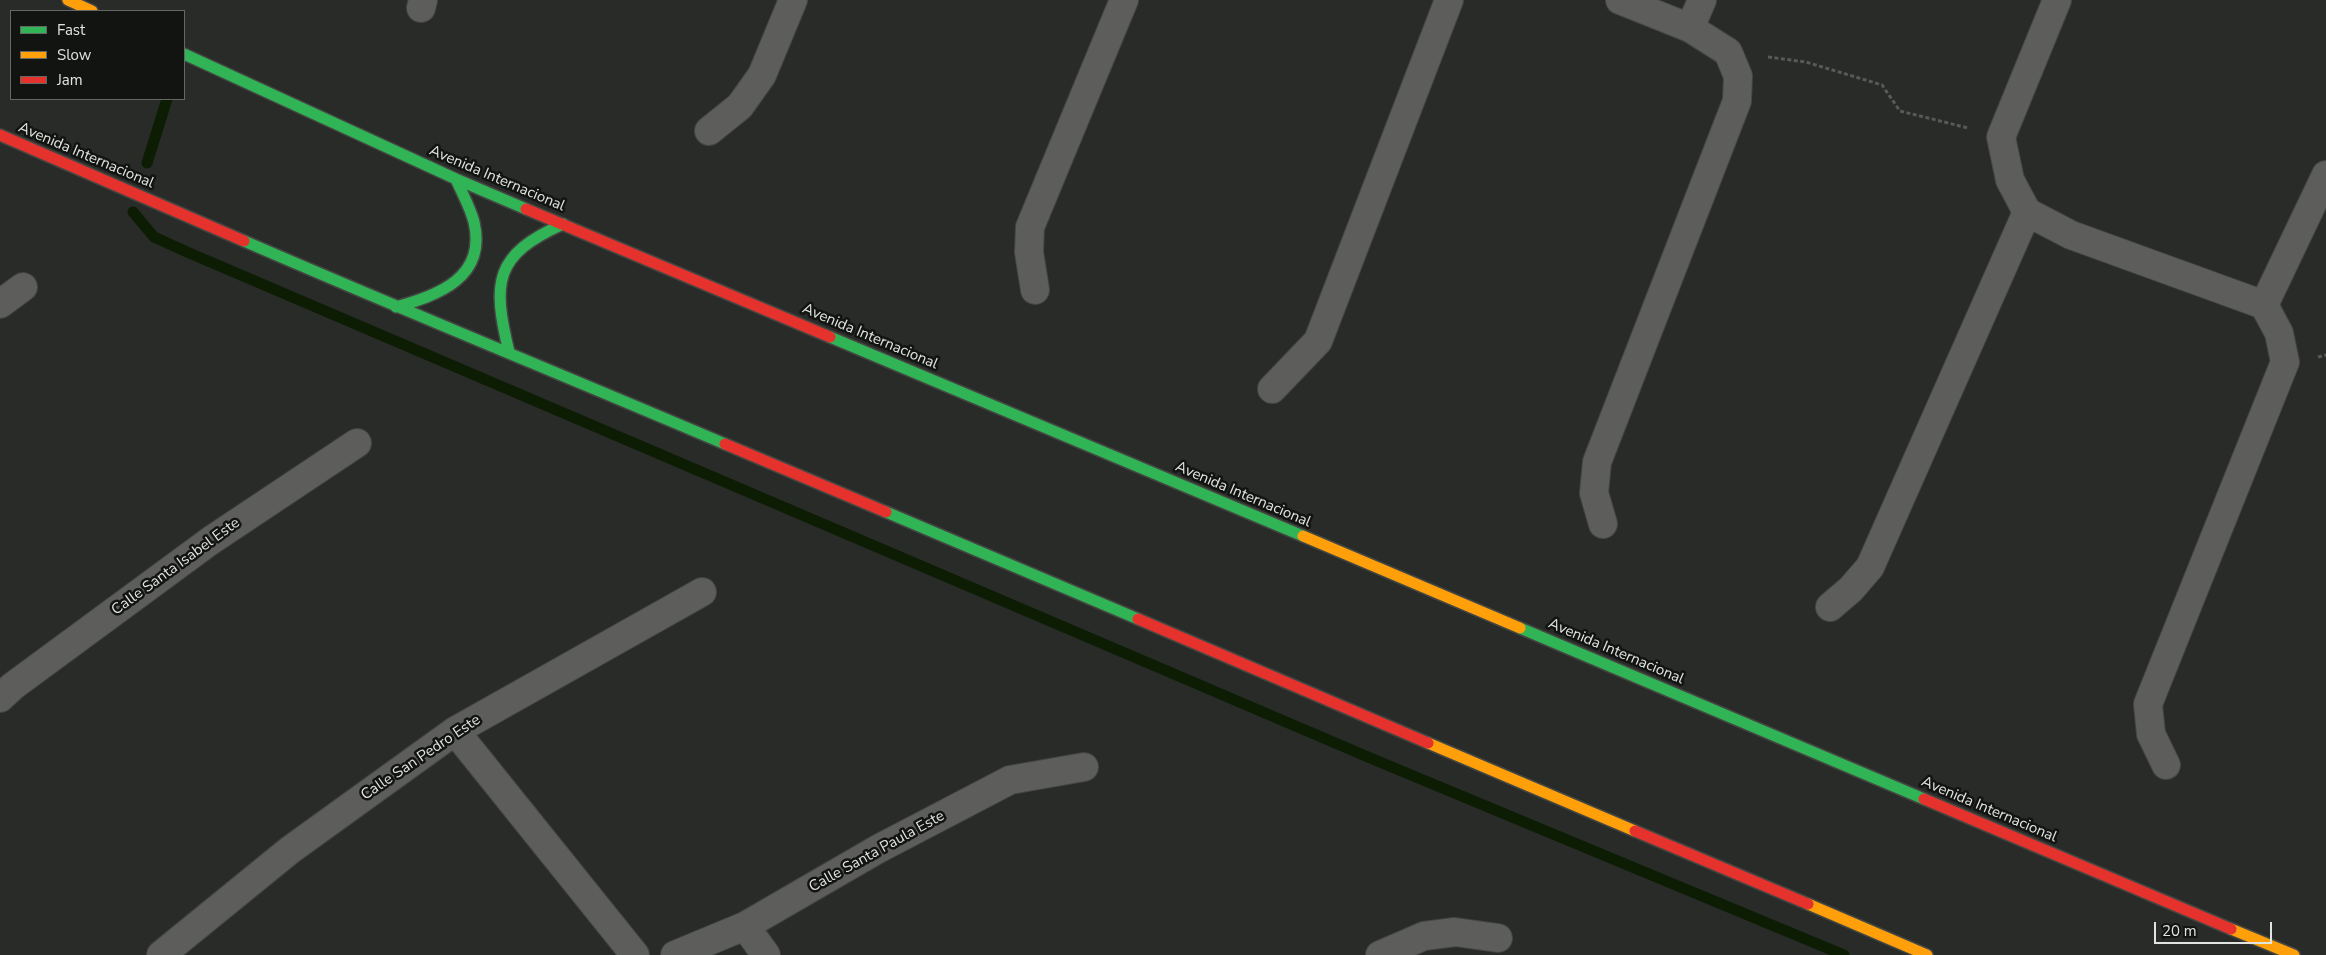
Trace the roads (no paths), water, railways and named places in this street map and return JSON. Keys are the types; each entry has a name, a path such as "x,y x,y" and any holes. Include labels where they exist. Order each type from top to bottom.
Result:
{"main road":[{"path":"68,0 90,10"},
{"name":"Avenida Internacional","path":"185,54 456,179 2294,955"},
{"name":"Avenida Internacional","path":"0,135 396,307 509,352 1927,955"},
{"path":"396,307 426,299 447,289 464,273 472,258 474,223 456,179"},
{"path":"509,352 499,306 502,271 512,254 527,241 564,224"}],"street":[{"path":"708,131 740,106 762,75 793,0"},
{"path":"1035,290 1029,252 1030,227 1124,0"},
{"path":"1272,389 1318,342 1449,0"},
{"path":"1602,524 1594,492 1598,462 1737,102 1738,76 1728,52 1690,28 1620,0"},
{"path":"1690,28 1702,0"},
{"path":"2057,0 2001,137 2010,180 2028,212 2071,235 2264,305 2279,333 2285,362 2148,704 2151,734 2166,765"},
{"path":"2264,305 2326,175"},
{"path":"1830,607 1851,589 1870,567 2028,212"},
{"path":"0,304 23,287"},
{"name":"Calle Santa Isabel Este","path":"0,698 13,686 210,541 357,442"},
{"name":"Calle San Pedro Este","path":"161,955 290,850 455,732 702,592"},
{"path":"455,732 635,955"},
{"name":"Calle Santa Paula Este","path":"675,955 745,926 878,849 1010,780 1084,767"},
{"path":"745,926 766,955"},
{"path":"1380,955 1424,936 1455,932 1498,938"}],"waterway":[{"path":"147,163 167,100"},
{"path":"133,212 154,237 187,252 1375,760 1844,955"}]}
